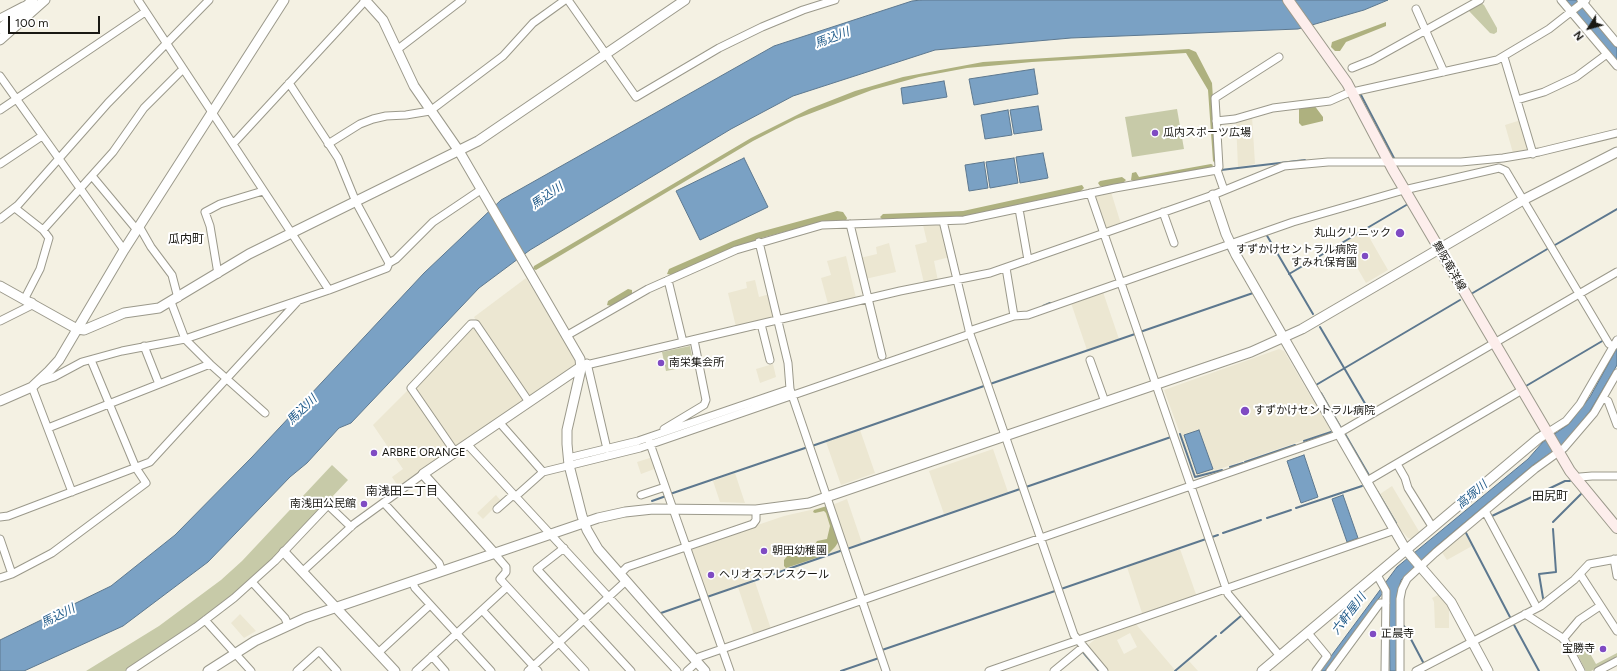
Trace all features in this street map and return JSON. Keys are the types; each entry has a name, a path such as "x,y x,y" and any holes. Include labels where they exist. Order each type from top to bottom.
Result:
{"main road":[{"name":"舞阪竜洋線","path":"1288,0 1352,92 1404,190 1557,451 1576,480 1617,528"}],"street":[{"path":"0,40 45,0"},
{"path":"138,0 182,69 329,290"},
{"path":"0,219 15,208 108,103 209,0"},
{"path":"34,385 59,360 124,250 284,0"},
{"path":"233,144 366,0 383,20 398,49 414,86 459,151 584,365 607,448"},
{"path":"398,49 462,0"},
{"path":"328,144 360,124 373,119 430,111 503,56 532,23 567,0 636,97 719,48 762,27 803,10 835,0"},
{"path":"0,286 28,300 77,329 84,330 124,313 149,311 175,300 249,254 478,141 685,0"},
{"path":"1352,68 1372,60 1480,0"},
{"path":"1561,0 1617,66"},
{"path":"0,18 31,2"},
{"path":"0,29 31,2"},
{"path":"1216,121 1234,119 1273,108 1330,101 1352,92 1482,64 1504,57 1545,32 1572,12 1582,2 1617,43"},
{"path":"1416,9 1427,29 1444,72"},
{"path":"0,110 145,12"},
{"path":"1517,100 1544,92 1576,77 1607,54"},
{"path":"1224,190 1217,170 1219,167 1215,98 1279,57"},
{"path":"1504,57 1533,154"},
{"path":"43,230 113,152 144,108 182,69"},
{"path":"0,76 58,160 124,250"},
{"path":"289,83 338,158 356,202 389,263"},
{"path":"303,571 351,527 423,474 584,365 867,298 990,274 1213,195 1284,166 1328,162 1461,162 1503,158 1533,154 1617,133"},
{"path":"0,164 42,136"},
{"path":"208,671 235,653 288,625 336,607 584,522 625,512 673,509 756,510 792,506 828,498 1252,352 1284,338 1523,200 1617,152"},
{"path":"569,462 649,441 1014,316 1028,315 1293,222 1404,190 1502,168 1506,171 1609,344 1615,343"},
{"path":"566,336 648,289 736,250 759,242 822,225 964,220 1217,170"},
{"path":"92,176 138,228 172,275 175,300 185,339 210,364 265,413"},
{"path":"0,400 54,377 82,362 144,346 185,339 299,301 388,268 389,263 433,222 482,189"},
{"path":"218,274 210,226 205,212 220,204 263,191"},
{"path":"1090,194 1228,594 1280,656"},
{"path":"1213,195 1230,244 1284,338 1408,552 1451,602 1488,671"},
{"path":"0,321 30,306 28,300 50,238 43,230 15,208"},
{"path":"1020,209 1028,260"},
{"path":"1163,212 1174,243"},
{"path":"943,221 969,332 1074,636 1104,671"},
{"path":"850,224 882,356"},
{"path":"759,242 788,363 791,392 886,671"},
{"path":"1006,268 1014,316"},
{"path":"687,671 699,657 1340,434 1617,272"},
{"path":"668,280 683,342"},
{"path":"0,517 72,492 150,462 299,301"},
{"path":"455,452 412,388 471,324 476,324 529,402"},
{"path":"762,324 770,360"},
{"path":"662,433 661,430 704,405 706,400 694,340"},
{"path":"1262,671 1377,574 1408,552 1433,528 1539,438 1548,435 1566,421 1580,404 1615,343"},
{"path":"144,346 159,384"},
{"path":"0,578 12,574 52,553 146,483 136,468 91,360"},
{"path":"1090,360 1105,402"},
{"path":"48,428 210,364"},
{"path":"584,365 568,430 569,462 584,522 594,543 705,671"},
{"path":"1400,671 1401,594 1407,579 1419,566 1557,451 1586,423 1603,398 1617,373"},
{"path":"34,385 72,492"},
{"path":"1367,481 1522,390"},
{"path":"497,509 543,472 607,448 649,441 662,433 791,392"},
{"path":"1603,398 1608,401 1617,425"},
{"path":"499,422 543,472"},
{"path":"649,441 730,671"},
{"path":"467,444 677,671"},
{"path":"1397,464 1405,478 1408,488 1433,528"},
{"path":"423,474 506,567 506,572 500,579 585,671"},
{"path":"1576,480 1580,477 1617,476"},
{"path":"641,495 665,486"},
{"path":"384,503 439,563 442,571"},
{"path":"130,671 205,620 252,582 284,552 328,505 351,527"},
{"path":"620,574 627,567 753,524 756,520 756,510"},
{"path":"1486,511 1537,608"},
{"path":"989,671 1395,530"},
{"path":"0,539 12,574"},
{"path":"564,548 537,569 631,671"},
{"path":"284,552 395,671"},
{"path":"1416,671 1537,608 1580,574 1586,567 1593,563 1615,559 1617,576"},
{"path":"1377,574 1386,593 1385,671"},
{"path":"1580,574 1617,631"},
{"path":"412,581 415,588 491,671"},
{"path":"482,610 533,669 626,581"},
{"path":"252,582 285,618 288,625"},
{"path":"416,671 507,587"},
{"path":"1334,669 1380,603 1386,603"},
{"path":"378,653 430,605"},
{"path":"1563,639 1579,620 1600,606"},
{"path":"1525,614 1563,639 1581,671"},
{"path":"205,620 251,671"},
{"path":"1308,633 1327,656 1316,671"},
{"path":"1054,671 1083,647"},
{"path":"297,671 319,651 338,671"},
{"path":"432,656 445,671"},
{"path":"1598,671 1617,661"}],"shaded area":[{"path":"1252,116 1255,164 1238,167 1236,121"},
{"path":"1521,120 1529,151 1513,153 1505,125"},
{"path":"1111,192 1121,224 1105,229 1093,196"},
{"path":"942,224 950,257 934,261 938,281 924,283 915,245 927,242 923,225"},
{"name":"すずかけセントラル病院 すみれ保育園","path":"1365,230 1388,270 1366,283 1343,243"},
{"path":"889,243 896,272 865,279 860,258 877,254 876,247"},
{"path":"846,256 856,298 828,304 821,278 831,275 827,261"},
{"path":"526,278 576,359 575,366 531,396 527,395 474,317"},
{"path":"755,280 759,297 770,294 776,317 736,327 728,293 747,288 746,282"},
{"path":"1103,292 1119,339 1087,350 1071,303"},
{"path":"471,328 475,328 523,398 522,402 458,446 454,445 416,390 416,387"},
{"name":"すずかけセントラル病院","path":"1279,349 1284,351 1331,431 1196,477 1164,390"},
{"path":"773,364 776,377 760,383 756,369"},
{"path":"409,389 449,448 448,452 398,486 392,477 403,469 373,425"},
{"path":"860,430 875,473 841,485 826,442"},
{"path":"993,449 1008,492 944,514 929,471"},
{"path":"653,457 657,468 641,474 637,462"},
{"path":"735,473 745,503 720,502 713,481"},
{"path":"1392,486 1420,533 1413,539 1408,538 1400,529 1380,494"},
{"path":"496,495 501,501 483,519 477,513"},
{"path":"847,499 862,543 846,548 832,505"},
{"path":"828,506 843,549 706,597 690,548 784,516"},
{"path":"1464,531 1472,546 1447,560 1441,551"},
{"path":"1180,549 1197,597 1143,616 1127,567"},
{"path":"755,582 771,629 754,635 738,587"},
{"path":"1440,594 1449,607 1449,628 1435,628 1434,602 1432,598"},
{"path":"240,614 256,631 244,638 231,623"},
{"path":"1135,623 1175,670 1107,671 1087,646 1100,635","holes":["1130,633 1137,647 1124,654 1117,640"]},
{"path":"1189,661 1198,671 1177,671"}],"green space":[{"path":"1480,2 1484,5 1497,28 1497,32 1494,34 1490,33 1469,11 1469,8"},
{"path":"1386,22 1386,26 1346,42 1340,51 1335,51 1331,47 1332,42"},
{"path":"1189,49 1196,52 1212,83 1217,161 1215,163 1213,161 1208,90 1186,53 1032,62 967,68 919,77 872,90 796,119 753,141 536,270 533,269 534,266 751,138 809,109 855,91 903,77 983,62"},
{"path":"1314,105 1323,117 1323,121 1302,126 1299,123 1299,108"},
{"name":"瓜内スポーツ広場","path":"1177,109 1184,149 1132,157 1125,117"},
{"path":"1211,164 1213,165 1212,167 1134,181 1131,180 1132,173 1136,172 1139,177"},
{"path":"1122,177 1126,180 1123,183 1104,187 1100,186 1098,183 1100,181"},
{"path":"1082,185 1084,188 1080,192 964,217 883,220 880,217 883,214 963,211"},
{"path":"837,211 843,212 847,218 846,221 821,222 758,239 672,275 667,274 669,269 733,241 756,233"},
{"path":"628,289 632,290 632,295 611,306 607,305 608,301"},
{"path":"690,346 693,361 678,365 676,369 666,371 662,352"},
{"path":"332,465 348,480 282,550 238,591 188,629 125,671 86,671 159,626 221,580 242,561"},
{"path":"827,506 839,541 828,554 786,568 784,566 784,560 790,553 798,550 809,555 817,541 827,539 830,526 826,513 824,511 813,512 814,510"},
{"path":"1584,643 1596,664 1617,653 1617,658 1591,671 1586,671 1576,652"}],"water":[{"name":"馬込川","path":"1388,0 1364,10 1298,29 1071,38 935,50 793,96 731,129 530,250 479,288 351,423 339,428 307,463 290,477 208,562 123,626 24,671 0,671 0,640 111,586 175,535 252,457 424,273 501,200 774,46 912,1"},
{"path":"1565,0 1576,0 1617,48 1617,61"},
{"path":"1034,69 1038,94 974,105 969,79"},
{"path":"944,81 947,97 903,104 901,88"},
{"path":"1038,106 1042,130 1014,134 1010,110"},
{"path":"1008,110 1012,135 985,139 981,115"},
{"path":"1043,153 1048,178 1020,183 1016,157"},
{"path":"744,158 768,207 700,240 676,191"},
{"path":"1014,158 1018,183 990,188 986,162"},
{"path":"984,162 988,188 969,191 965,165"},
{"path":"1617,348 1617,365 1590,411 1563,444 1533,465 1433,549 1401,580 1397,596 1396,671 1390,671 1389,588 1382,594 1325,671 1320,671 1397,567 1528,459 1543,442 1569,424 1590,397"},
{"path":"1199,430 1213,469 1197,474 1184,435"},
{"path":"1304,455 1318,497 1301,503 1287,461"},
{"path":"1343,495 1358,538 1347,542 1332,499"}],"waterway":[{"path":"1361,95 1395,160"},
{"path":"1221,170 1305,160"},
{"path":"1289,274 1408,204"},
{"path":"1555,245 1617,209"},
{"path":"1266,234 1313,314"},
{"path":"1471,294 1549,248"},
{"path":"1228,249 1231,254"},
{"path":"1140,332 1253,293"},
{"path":"1316,385 1460,300"},
{"path":"1043,306 1050,303"},
{"path":"1320,327 1370,412"},
{"path":"990,384 1135,334"},
{"path":"1526,386 1604,340"},
{"path":"812,446 984,386"},
{"path":"1321,393 1341,428"},
{"path":"1304,441 1331,432"},
{"path":"1180,434 1195,477 1222,470"},
{"path":"1345,434 1370,477"},
{"path":"1026,487 1171,437"},
{"path":"1245,462 1295,445"},
{"path":"670,494 808,447"},
{"path":"1230,467 1243,463"},
{"path":"1492,516 1565,481 1570,481"},
{"path":"1296,508 1362,486"},
{"path":"847,549 1020,489"},
{"path":"1377,491 1396,523"},
{"path":"1553,522 1581,494"},
{"path":"652,501 666,496"},
{"path":"1267,518 1291,510"},
{"path":"1223,533 1261,520"},
{"path":"1543,598 1539,574 1556,572 1553,529"},
{"path":"1465,531 1511,619"},
{"path":"1212,537 1218,535"},
{"path":"1061,589 1206,539"},
{"path":"707,597 843,550"},
{"path":"882,650 1055,591"},
{"path":"661,613 701,599"},
{"path":"1221,633 1242,615"},
{"path":"1513,623 1539,671"},
{"path":"1404,626 1424,664"},
{"path":"1175,671 1216,636"},
{"path":"1082,651 1099,671"},
{"path":"841,671 879,658"}],"place":[{"name":"瓜内スポーツ広場","path":"1155,133"},
{"name":"丸山クリニック","path":"1400,233"},
{"name":"すずかけセントラル病院 すみれ保育園","path":"1365,256"},
{"name":"南栄集会所","path":"661,363"},
{"name":"すずかけセントラル病院","path":"1245,411"},
{"name":"ARBRE ORANGE","path":"374,453"},
{"name":"南浅田公民館","path":"364,504"},
{"name":"朝田幼稚園","path":"764,551"},
{"name":"ヘリオスプレスクール","path":"711,575"},
{"name":"正晨寺","path":"1373,634"},
{"name":"宝勝寺","path":"1603,649"}],"district":[{"name":"瓜内町","path":"186,239"},
{"name":"南浅田二丁目","path":"402,491"},
{"name":"田尻町","path":"1550,496"}],"water label":[{"name":"高塚川","path":"1472,495"},
{"name":"六軒屋川","path":"1349,614"}]}
